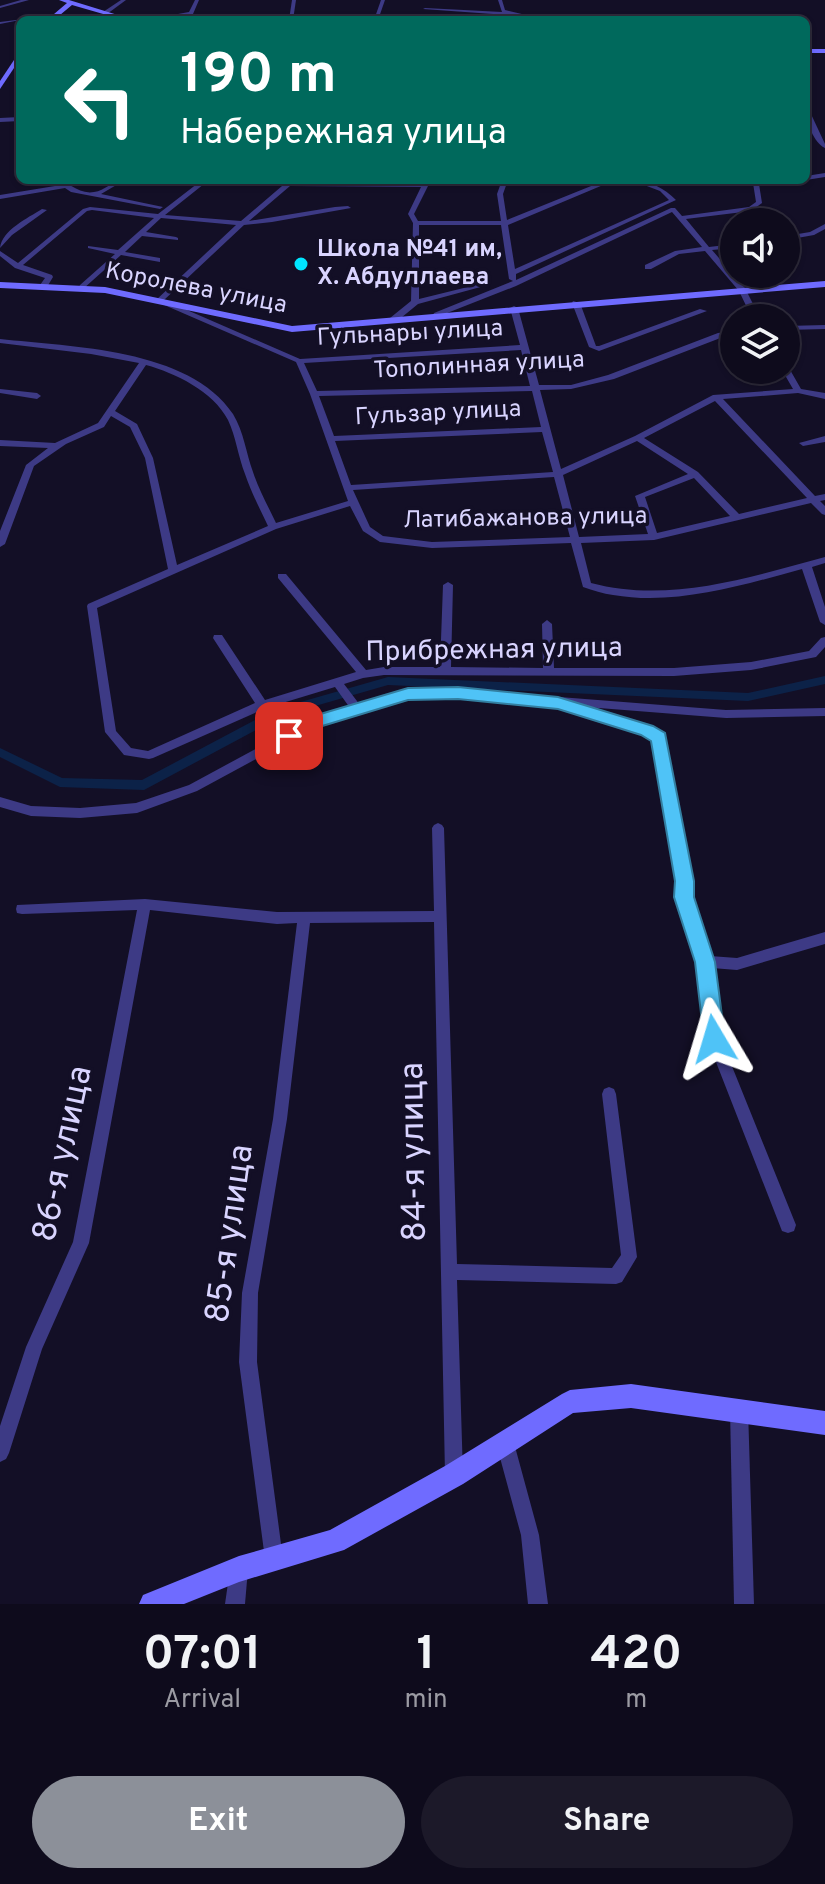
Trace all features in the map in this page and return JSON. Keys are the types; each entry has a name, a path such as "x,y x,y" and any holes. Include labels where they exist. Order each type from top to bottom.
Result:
{"street":[{"path":"0,7 27,0"},
{"path":"62,0 73,1 109,16 124,0"},
{"path":"174,16 191,13 197,0"},
{"path":"500,0 507,14"},
{"path":"54,16 73,1"},
{"path":"425,9 524,16"},
{"path":"0,87 16,60"},
{"path":"810,119 821,144 825,146"},
{"path":"96,194 115,184"},
{"path":"83,287 165,212 201,184"},
{"path":"289,184 159,301 299,361"},
{"path":"415,302 416,223 411,214 426,184"},
{"path":"504,184 500,194 514,272 513,284"},
{"path":"416,223 506,223 602,184"},
{"path":"514,272 673,200 662,190 647,184"},
{"path":"681,218 751,209 759,203 756,184"},
{"path":"0,197 66,186 165,212"},
{"path":"18,266 85,210 165,212 245,223 297,218 324,209 348,208"},
{"path":"437,315 513,284 673,209 742,290 749,304"},
{"path":"0,246 10,234 44,210"},
{"path":"800,236 812,234 825,226"},
{"path":"142,234 176,239"},
{"path":"90,247 157,260"},
{"path":"648,267 677,252 720,248"},
{"path":"0,253 18,266 49,277 44,285"},
{"name":"Королева улица","path":"0,285 83,287 292,329 825,284"},
{"path":"393,320 415,302 484,285"},
{"path":"576,303 593,347 599,349 703,311"},
{"path":"514,308 587,585 607,593 695,591 825,560"},
{"path":"800,328 825,327"},
{"name":"Тополинная улица","path":"314,394 571,387 611,377 720,335"},
{"path":"0,341 144,362 184,375 207,389 230,415 249,474 273,527"},
{"name":"Гульнары улица","path":"299,361 524,347"},
{"name":"Латибажанова улица","path":"299,361 353,502 366,529 380,539 432,545 575,537 654,537 825,497"},
{"path":"0,544 30,465 57,446 101,425 144,362"},
{"path":"794,384 798,391"},
{"path":"0,391 37,396"},
{"path":"347,488 558,474 638,438 716,397 798,391 825,396"},
{"path":"716,397 825,512"},
{"path":"112,413 134,426 149,458 173,570"},
{"name":"Гульзар улица","path":"331,439 546,429"},
{"path":"638,438 695,474 736,517"},
{"path":"803,443 825,439"},
{"path":"0,443 57,446"},
{"path":"654,537 640,496 695,474"},
{"name":"Прибрежная улица","path":"353,502 273,527 92,606 111,732 128,752 149,755 262,705 363,674 674,672 751,666 812,654 825,641"},
{"path":"806,565 825,622"},
{"path":"282,576 363,674"},
{"path":"445,672 448,585"},
{"path":"547,624 549,672"},
{"path":"218,638 262,705"},
{"path":"338,683 356,708"},
{"path":"0,802 31,811 80,813 137,808 193,788 313,723 408,694 458,693 726,714 825,712"},
{"path":"558,703 647,730 659,738 684,881 684,897 705,962 714,1039 788,1225"},
{"name":"84-я улица","path":"438,828 454,1475"},
{"path":"22,909 145,904 304,919 441,916"},
{"name":"86-я улица","path":"0,1453 34,1347 81,1243 145,904"},
{"name":"85-я улица","path":"274,1559 248,1362 250,1293 280,1119 304,919"},
{"path":"705,962 737,964 825,938"},
{"path":"450,1272 616,1276 629,1257 609,1094"},
{"path":"152,1604 239,1569 335,1541 454,1475 570,1402 631,1396 825,1423"},
{"path":"739,1409 744,1604"},
{"path":"505,1443 530,1535 538,1604"},
{"path":"235,1604 239,1569"}],"waterway":[{"path":"0,752 60,782 144,785 280,712 388,681 748,697 825,680"}],"place":[{"name":"Школа №41 им, Х. Абдуллаева","path":"301,264"}],"route":[{"path":"289,736 313,723 408,694 458,693 558,703 647,730 659,738 684,881 684,897 705,962 714,1039"}]}
